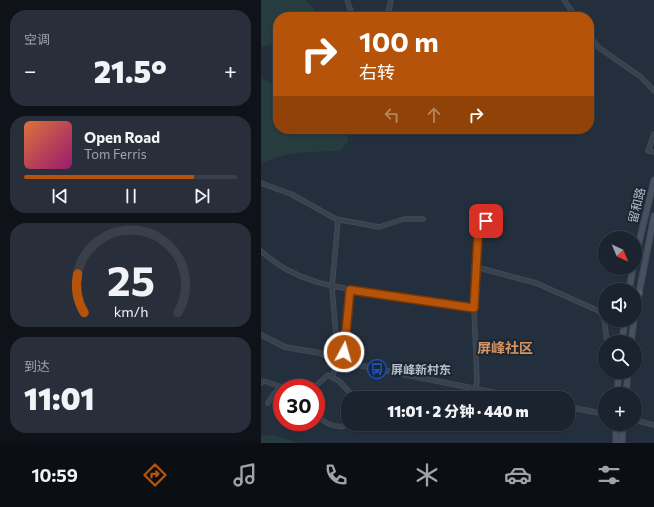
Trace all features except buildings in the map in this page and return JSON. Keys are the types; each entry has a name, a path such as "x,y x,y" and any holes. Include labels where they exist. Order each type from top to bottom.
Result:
{"main road":[{"name":"留和路","path":"642,231 654,180"},
{"name":"留和路","path":"641,283 654,216"},
{"path":"616,431 616,443"},
{"path":"622,443 623,431"}],"street":[{"path":"347,0 351,12"},
{"path":"388,12 391,0"},
{"path":"564,0 572,12"},
{"path":"594,41 598,47 641,77 654,91"},
{"path":"654,134 648,151 654,152"},
{"path":"261,183 291,194 338,220 379,228 404,219 423,219"},
{"path":"332,377 338,361 331,287 338,220"},
{"path":"475,389 477,382 474,308 478,236 486,221"},
{"path":"261,251 276,264 293,274 331,287 474,308"},
{"path":"476,267 536,283 599,310 604,318 606,335"},
{"path":"337,352 344,352 350,290"},
{"path":"261,335 285,347 320,353 338,361 462,385 485,391"},
{"path":"323,379 328,375 339,380 349,391"},
{"path":"261,383 264,381 273,384"},
{"path":"268,403 273,395"},
{"path":"575,409 598,413"},
{"path":"325,422 335,428 341,427"},
{"path":"642,422 654,425"}],"green space":[{"path":"261,0 306,0 317,12 273,12 273,43 261,47"},
{"path":"261,78 273,85 273,134 348,134 348,141 340,151 289,154 261,164"},
{"path":"273,435 299,443 261,443 261,436"}],"place":[{"name":"屏峰新村东","path":"377,369"}],"district":[{"name":"屏峰社区","path":"505,347"}],"route":[{"path":"344,352 350,290 474,308 478,236 486,221"}]}
